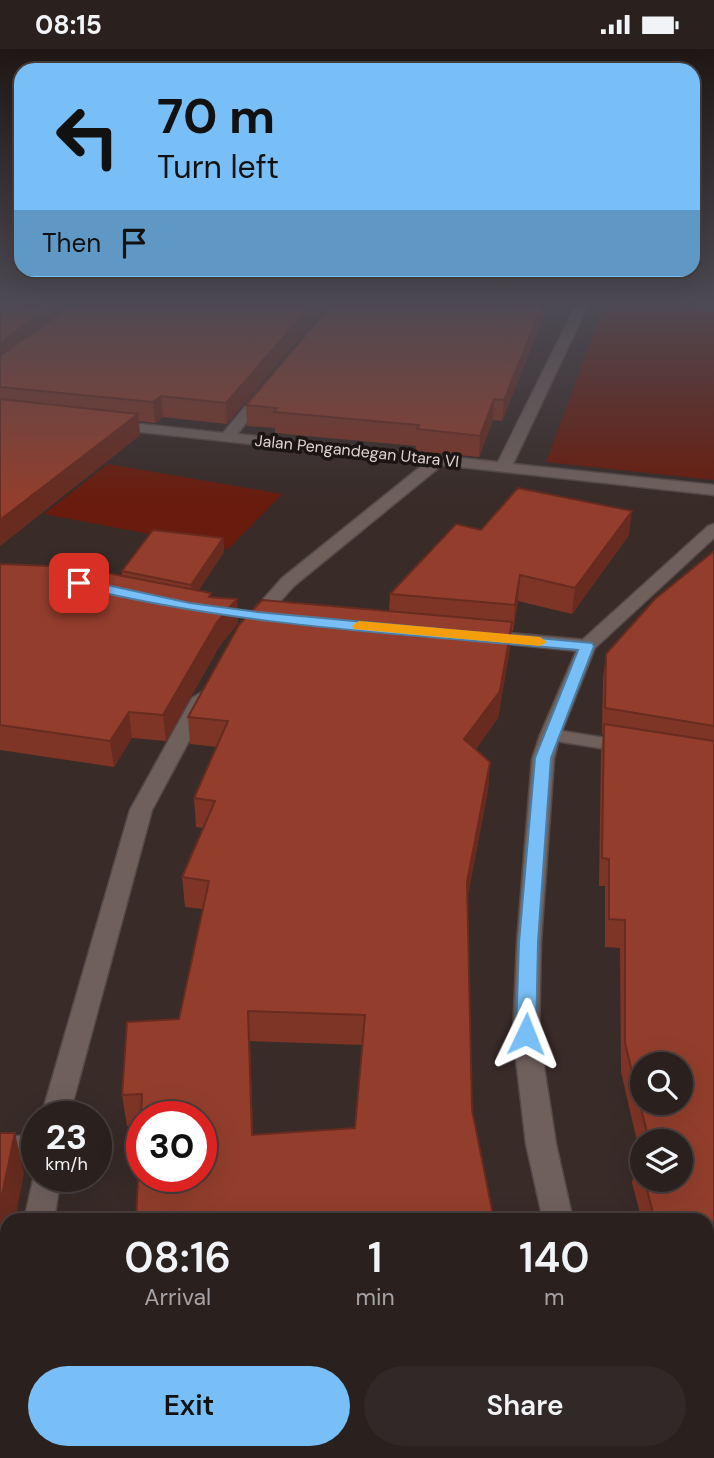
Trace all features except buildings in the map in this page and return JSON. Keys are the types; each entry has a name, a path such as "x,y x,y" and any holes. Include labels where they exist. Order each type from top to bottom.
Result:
{"street":[{"path":"503,467 551,369"},
{"path":"227,437 270,385"},
{"name":"Jalan Pengandegan Utara VI","path":"94,423 714,490"},
{"path":"239,637 288,582 426,468 440,460"},
{"path":"556,1213 541,1144 526,1034 529,942 543,758 587,646 714,529"},
{"path":"230,613 285,619"},
{"path":"465,635 587,646"},
{"path":"59,1101 141,810 211,683"},
{"path":"550,735 646,749"},
{"path":"0,1149 21,1148"},
{"path":"40,1213 43,1192"}],"shaded area":[{"path":"581,369 714,369 714,480 546,462"},
{"path":"108,464 282,494 228,549 44,514"}],"slow traffic":[{"path":"359,626 540,642"}],"route":[{"path":"79,583 132,596 257,617 587,646 543,758 529,942 526,1034"}]}
